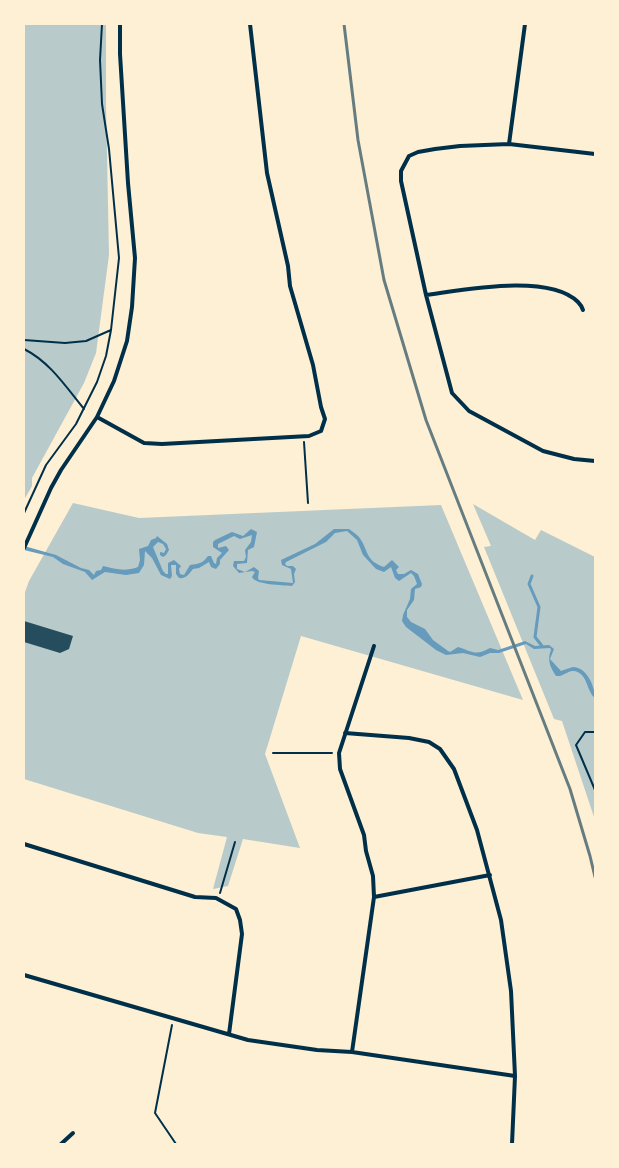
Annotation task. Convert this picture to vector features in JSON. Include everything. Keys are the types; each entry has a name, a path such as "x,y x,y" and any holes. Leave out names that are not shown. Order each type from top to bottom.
{"street":[{"path":"24,548 51,488 61,470 97,417 114,381 127,341 132,308 135,263 128,182 120,54 120,24"},
{"path":"97,417 144,443 162,444 304,437 322,431 325,419 313,365 290,286 288,266 267,173 250,24"},
{"path":"509,144 525,24"},
{"path":"595,154 509,144 460,146 418,152 410,156 401,171 401,181 426,295 452,393 469,411 542,451 574,459 595,461"},
{"path":"426,295 514,286 539,287 556,290 569,296 578,302 583,310"},
{"path":"352,1052 374,897 373,876 366,851 364,834 340,769 339,753 374,646"},
{"path":"345,733 409,738 429,742 440,749 454,770 477,830 490,875 501,920 507,958 511,991 515,1076 512,1144"},
{"path":"24,844 195,897 218,899 236,909 240,920 242,934 229,1034"},
{"path":"374,897 490,875"},
{"path":"24,975 248,1040 317,1050 352,1052 515,1076"},
{"path":"61,1144 73,1133"}],"path":[{"path":"24,513 46,465 76,424 97,382 106,356 111,330 120,258 109,149 102,104 100,60 102,24"},
{"path":"24,340 65,343 86,341 111,330"},
{"path":"24,350 31,353 52,369 84,409"},
{"path":"304,437 308,503"},
{"path":"595,732 585,732 576,745 595,790"},
{"path":"273,753 339,753"},
{"path":"218,899 235,842"},
{"path":"174,1018 155,1114 176,1144"}],"shaded area":[{"path":"24,24 106,24 109,255 96,353 84,383 32,478 32,486 24,500"},
{"path":"73,503 139,518 441,505 523,700 301,636 265,754 300,848 243,839 228,886 213,889 227,837 198,833 24,779 24,595 29,581"},
{"path":"473,504 535,540 541,530 595,557 595,820 562,721 554,719 484,547 491,546"}],"water":[{"path":"251,529 257,532 254,547 248,550 247,563 237,564 237,569 245,572 254,567 259,571 259,580 293,583 291,569 282,565 281,560 315,544 334,529 349,529 359,537 373,561 384,567 392,560 399,567 396,570 398,574 404,574 411,570 418,574 422,584 421,587 415,589 414,600 407,610 407,617 411,622 425,629 433,640 448,651 450,652 458,647 478,653 490,648 498,650 525,641 535,646 549,645 554,649 550,659 561,671 573,667 582,670 586,674 592,683 595,698 579,672 572,671 561,676 556,676 550,663 549,657 551,650 550,648 534,649 526,644 499,653 490,653 480,657 463,653 446,655 436,650 406,627 402,621 410,599 411,589 417,584 414,576 411,573 399,581 395,578 391,567 384,572 376,569 363,555 357,540 347,531 335,533 326,542 286,562 285,564 287,566 293,566 296,569 294,574 295,582 292,586 259,582 254,580 252,577 255,572 239,573 233,566 234,561 244,561 246,557 245,550 251,542 252,535 240,539 234,536 218,544 218,548 226,546 229,550 220,560 220,564 216,569 211,567 209,562 199,568 193,569 185,577 179,578 176,574 176,565 171,565 172,576 170,579 161,575 152,558 145,551 144,565 139,573 126,575 105,572 92,580 85,572 63,564 53,557 24,550 24,546 56,555 81,568 89,570 94,575 96,571 101,570 103,566 124,570 138,567 140,560 139,549 148,546 151,540 157,536 167,544 169,550 163,557 160,555 160,552 164,553 166,549 163,544 158,542 153,547 163,571 168,574 168,563 174,560 181,566 179,569 180,574 184,575 190,565 200,563 208,556 211,556 216,564 217,558 222,553 213,547 213,542 215,540 232,532 243,536"}],"building":[{"path":"24,621 73,636 69,649 60,653 24,642"}],"waterway":[{"path":"532,576 529,584 539,607 535,637 542,646"}],"railway":[{"path":"344,24 358,140 384,280 426,420 570,789 595,877"}]}
